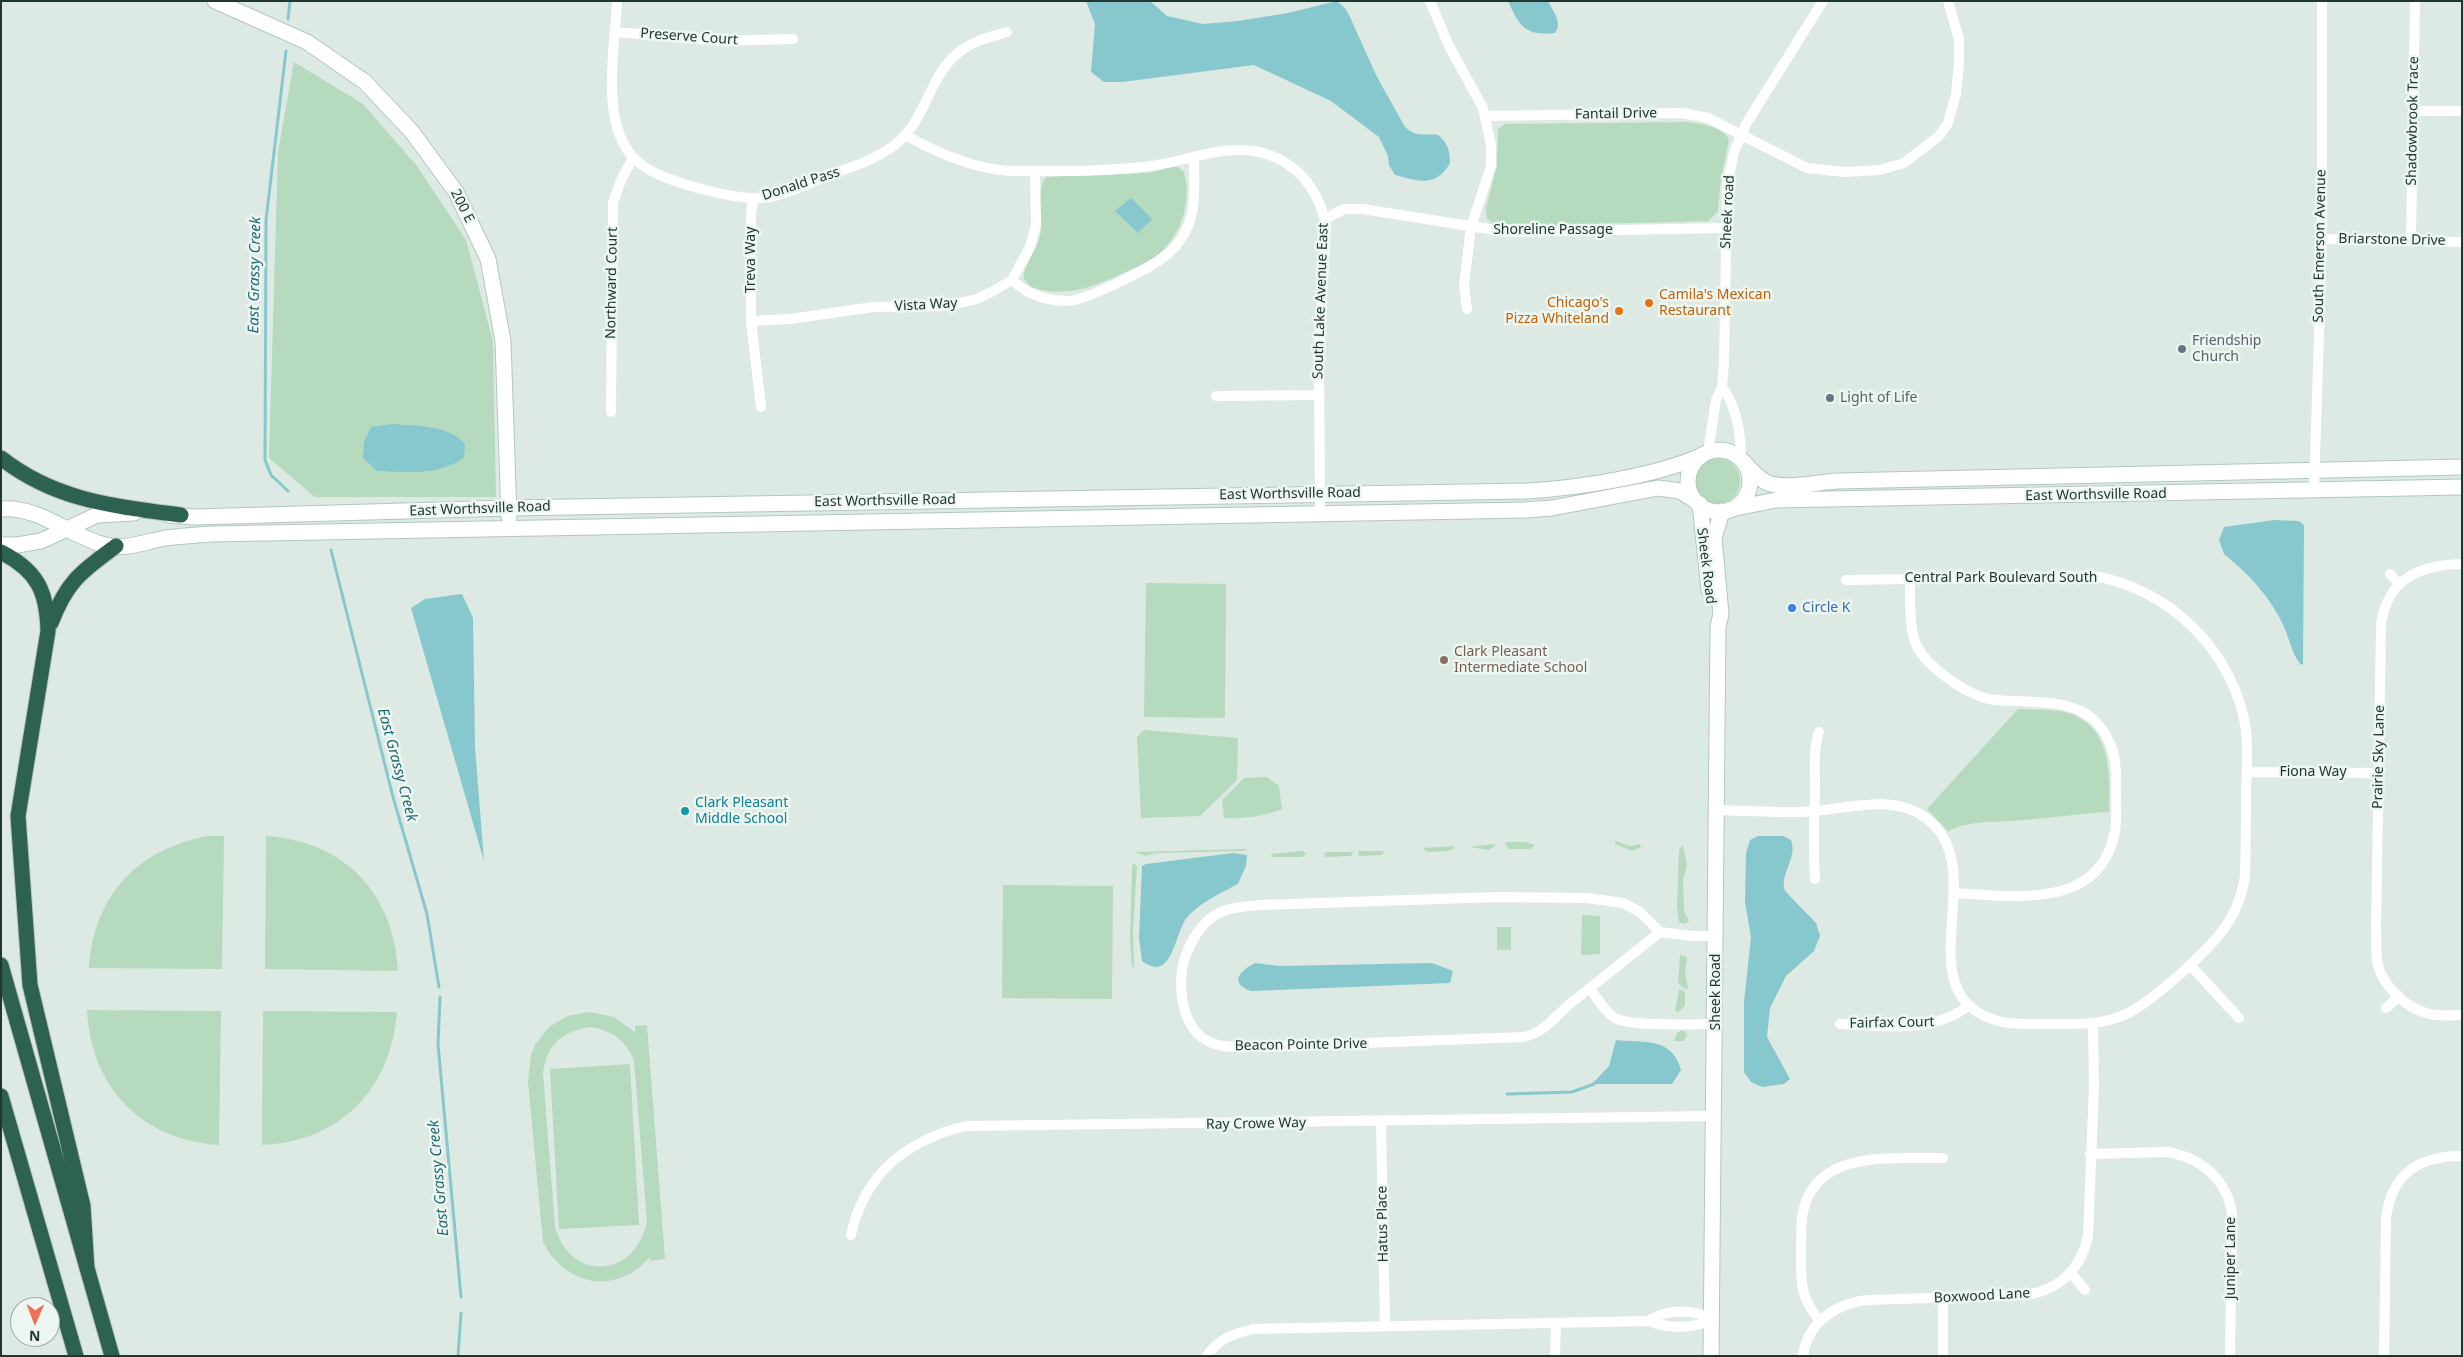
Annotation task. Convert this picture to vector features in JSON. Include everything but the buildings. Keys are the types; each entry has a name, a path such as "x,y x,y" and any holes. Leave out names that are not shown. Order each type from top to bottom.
{"highway":[{"path":"1,458 20,472 60,492 95,503 180,516"},
{"path":"48,631 60,601 70,585 83,570 116,546"},
{"path":"1,552 15,560 32,575 42,590 47,605 48,631 18,816 30,985 83,1206 87,1269"},
{"path":"1,965 112,1356"},
{"path":"1,1096 74,1356"},
{"path":"1,1135 12,1163 74,1356"}],"main road":[{"name":"200 E","path":"215,1 307,42 365,82 412,132 456,192 488,259 503,340 509,508 508,528"},
{"path":"1720,450 1729,452 1742,461 1748,470 1748,488 1739,504 1727,510 1713,511 1698,503 1688,486 1688,477 1690,468 1705,453 1720,450"},
{"name":"East Worthsville Road","path":"1,545 17,545 41,541 97,516 112,513 180,516 509,508 1556,489 1676,466 1705,453"},
{"name":"East Worthsville Road","path":"1742,461 1764,481 1783,485 1838,481 2462,467"},
{"name":"East Worthsville Road","path":"1727,510 1776,500 2462,487"},
{"name":"East Worthsville Road","path":"1,509 22,510 39,515 66,529 105,545 130,547 163,539 211,534 1320,514 1552,508 1658,488 1680,491 1698,503"},
{"name":"Sheek Road","path":"1698,503 1712,614 1718,627"},
{"name":"Sheek Road","path":"1711,1356 1716,1024 1718,627 1721,614 1714,538 1727,510"}],"street":[{"path":"617,1 611,109 621,138 633,158"},
{"path":"1430,1 1449,46 1486,116 1491,145 1491,166 1471,227 1464,285 1467,309"},
{"name":"Sheek road","path":"1705,453 1716,400 1722,387 1727,186 1734,152 1741,135 1823,1"},
{"name":"Fantail Drive","path":"1486,116 1683,113 1708,118 1807,168 1844,172 1880,170 1910,159 1939,136 1948,123 1956,94 1959,65 1959,39 1948,1"},
{"name":"South Emerson Avenue","path":"2314,490 2322,239 2322,1"},
{"name":"Shadowbrook Trace","path":"2411,240 2415,1"},
{"name":"Preserve Court","path":"616,32 721,41 793,39"},
{"path":"907,136 934,83 948,62 974,42 1007,32"},
{"path":"2413,111 2462,111"},
{"name":"South Lake Avenue East","path":"907,136 951,158 988,169 1035,171 1143,167 1238,150 1259,152 1275,157 1295,167 1310,184 1322,208 1325,219 1319,395 1320,514"},
{"name":"Donald Pass","path":"633,158 645,168 667,178 728,195 753,199 770,197 868,162 892,148 907,136"},
{"path":"1035,171 1036,225 1024,261 1012,280 1035,296 1070,301 1086,297 1142,270 1170,252 1186,230 1191,214 1194,157"},
{"name":"Northward Court","path":"611,412 614,203 622,180 633,158"},
{"name":"Treva Way","path":"753,199 750,215 751,321 762,407"},
{"name":"Shoreline Passage","path":"1325,219 1344,209 1363,209 1507,232 1726,228"},
{"name":"Briarstone Drive","path":"2322,239 2462,242"},
{"name":"Vista Way","path":"751,321 790,319 873,307 961,304 977,299 1012,280"},
{"name":"Sheek road","path":"1722,387 1731,399 1739,434 1742,461"},
{"path":"1216,396 1319,395"},
{"name":"Prairie Sky Lane","path":"2398,996 2387,984 2378,964 2381,624 2383,611 2399,584 2409,576 2429,567 2462,564"},
{"path":"2390,574 2399,584"},
{"name":"Central Park Boulevard South","path":"1846,580 2093,576 2118,581 2154,597 2171,608 2201,636 2229,676 2246,728 2245,875 2241,896 2233,917 2222,933 2190,965 2141,1007 2123,1017 2093,1025 2005,1022 1989,1018 1969,1005"},
{"path":"1910,579 1912,631 1917,647 1946,677 1967,691 1986,698 2049,702 2074,708 2086,714 2101,729 2112,746 2116,765 2116,822 2112,842 2105,859 2086,880 2068,890 2048,895 1954,893"},
{"path":"1815,879 1814,812 1816,754 1819,732"},
{"name":"Fiona Way","path":"2247,772 2379,773"},
{"path":"1717,810 1814,812 1883,803 1912,810 1936,827 1948,845 1954,868 1950,950 1951,971 1960,993 1969,1005"},
{"name":"Beacon Pointe Drive","path":"1479,898 1587,898 1623,903 1640,912 1660,932 1566,1008 1548,1026 1537,1033 1523,1037 1259,1047 1227,1046 1206,1041 1190,1026 1184,1004 1182,977 1186,953 1198,932 1212,917 1230,909 1259,905 1479,898"},
{"path":"1660,932 1692,936 1716,936"},
{"path":"2190,965 2239,1018"},
{"path":"1590,989 1603,1007 1616,1019 1631,1022 1716,1024"},
{"path":"2386,1008 2398,996 2427,1014 2462,1015"},
{"name":"Fairfax Court","path":"1840,1024 1917,1025 1939,1023 1954,1016 1969,1005"},
{"name":"Boxwood Lane","path":"1820,1321 1841,1306 1859,1301 2027,1295 2051,1288 2071,1273 2083,1254 2088,1236 2094,1086 2093,1025"},
{"name":"Ray Crowe Way","path":"851,1235 864,1197 895,1158 918,1143 966,1126 1381,1122 1715,1116"},
{"name":"Hatus Place","path":"1381,1122 1385,1326"},
{"name":"Juniper Lane","path":"2090,1154 2174,1153 2201,1164 2218,1180 2228,1197 2232,1214 2230,1356"},
{"path":"2384,1356 2386,1219 2388,1200 2400,1180 2416,1166 2439,1157 2462,1156"},
{"path":"1803,1356 1808,1338 1820,1321 1808,1306 1801,1281 1803,1210 1812,1190 1832,1172 1853,1161 1943,1158"},
{"path":"2071,1273 2085,1290"},
{"path":"1944,1298 1944,1356"},
{"path":"1207,1356 1213,1347 1229,1334 1253,1329 1649,1321 1662,1314 1680,1313 1704,1314 1712,1320"},
{"path":"1555,1356 1556,1323"}],"green space":[{"path":"294,62 363,104 417,166 466,240 493,341 496,497 315,497 269,458 278,152"},
{"path":"1687,122 1717,129 1726,135 1729,140 1721,178 1718,211 1708,221 1556,225 1506,224 1498,226 1487,219 1486,208 1497,165 1498,129 1505,124"},
{"path":"1178,167 1184,172 1187,197 1185,209 1176,233 1168,244 1149,261 1100,283 1072,291 1037,289 1027,283 1024,274 1040,236 1040,198 1046,177 1148,173"},
{"path":"1722,458 1734,464 1739,472 1739,490 1734,498 1726,503 1712,504 1700,498 1695,490 1694,476 1700,464 1708,459"},
{"path":"1146,583 1226,584 1225,718 1144,717"},
{"path":"2018,709 2065,712 2080,718 2092,727 2100,739 2108,766 2109,812 1976,823 1948,831 1927,809"},
{"path":"1144,730 1238,738 1237,780 1200,816 1141,818 1137,737"},
{"path":"1267,777 1279,786 1282,809 1268,814 1224,818 1222,800 1244,778"},
{"path":"207,836 224,836 222,969 89,968 93,942 100,919 110,898 123,880 159,852"},
{"path":"266,836 294,840 319,848 341,860 360,876 375,895 387,918 394,943 398,971 265,969"},
{"path":"1615,841 1631,846 1640,844 1641,847 1632,851 1615,844"},
{"path":"1507,842 1526,842 1535,845 1530,849 1509,849 1505,844"},
{"path":"1496,845 1489,850 1469,847"},
{"path":"1683,845 1687,866 1683,879 1684,911 1689,921 1684,924 1679,922 1677,906 1679,850"},
{"path":"1453,846 1455,848 1449,851 1427,852 1423,848"},
{"path":"1249,849 1243,851 1155,853 1146,856 1135,852"},
{"path":"1302,851 1306,853 1303,857 1272,857 1271,854"},
{"path":"1358,851 1384,851 1382,855 1359,856"},
{"path":"1326,852 1353,853 1351,856 1326,857 1324,855"},
{"path":"1132,865 1137,866 1133,931 1134,967 1132,967 1130,940"},
{"path":"1003,885 1113,886 1112,999 1002,998"},
{"path":"1582,915 1600,916 1600,954 1581,955"},
{"path":"1497,927 1511,927 1511,950 1497,950"},
{"path":"1680,955 1687,957 1685,973 1688,987 1686,990 1678,983"},
{"path":"1679,989 1685,992 1685,1006 1678,1012 1675,1011"},
{"path":"87,1010 221,1011 219,1145 191,1141 166,1133 144,1120 125,1104 110,1085 98,1063 91,1038"},
{"path":"263,1011 397,1012 393,1040 384,1065 372,1087 356,1106 337,1122 315,1134 290,1142 262,1145"},
{"path":"589,1012 614,1017 635,1032 635,1026 647,1025 665,1259 650,1261 650,1257 637,1269 622,1277 607,1281 592,1281 564,1268 553,1257 543,1242 528,1082 531,1055 535,1045 548,1028 567,1016","holes":["592,1027 612,1034 622,1042 634,1060 647,1222 640,1241 630,1254 617,1263 602,1266 588,1265 574,1258 563,1245 555,1227 543,1074 548,1055 558,1041 573,1031"]},
{"path":"1683,1030 1687,1035 1684,1041 1674,1041 1677,1033"},
{"path":"630,1064 639,1225 559,1229 550,1069"}],"water":[{"path":"1086,1 1150,1 1167,16 1203,24 1238,21 1288,13 1337,1 1345,8 1350,17 1376,75 1405,127 1417,134 1438,135 1448,148 1450,163 1439,176 1426,181 1395,175 1389,165 1388,156 1379,137 1331,101 1254,65 1122,82 1104,82 1091,72 1095,24"},
{"path":"1508,1 1548,1 1558,21 1555,33 1537,33 1525,28 1516,17"},
{"path":"1131,198 1152,219 1138,233 1115,211"},
{"path":"393,424 422,426 450,433 465,444 464,458 443,468 422,472 377,471 363,458 364,441 371,427"},
{"path":"2274,520 2299,521 2304,525 2303,664 2301,665 2295,656 2274,607 2251,579 2224,554 2219,540 2224,527"},
{"path":"462,594 473,618 475,747 484,861 411,608 425,599"},
{"path":"1758,836 1783,836 1791,840 1793,847 1791,860 1784,878 1785,891 1816,923 1820,936 1814,951 1786,976 1770,1008 1767,1037 1790,1079 1784,1084 1762,1087 1751,1082 1744,1072 1744,1002 1751,937 1745,902 1746,853 1750,840"},
{"path":"1233,853 1247,855 1246,866 1238,884 1206,901 1189,915 1184,922 1172,952 1167,961 1161,966 1153,966 1142,961 1139,938 1142,866"},
{"path":"1255,963 1279,966 1432,963 1453,971 1450,983 1251,991 1244,988 1238,981 1241,973"},
{"path":"1616,1040 1647,1042 1664,1047 1677,1059 1681,1070 1672,1084 1592,1084 1609,1066"}],"waterway":[{"name":"East Grassy Creek","path":"288,19 290,1"},
{"name":"East Grassy Creek","path":"286,51 266,220 265,460 271,475 288,491"},
{"name":"East Grassy Creek","path":"331,550 393,797 427,914 439,987"},
{"name":"East Grassy Creek","path":"440,997 438,1044 461,1297"},
{"path":"1507,1094 1572,1092 1594,1084"},
{"name":"East Grassy Creek","path":"458,1356 461,1313"}],"place":[{"name":"Camila's Mexican Restaurant","path":"1649,303"},
{"name":"Chicago's Pizza Whiteland","path":"1619,311"},
{"name":"Friendship Church","path":"2182,349"},
{"name":"Light of Life","path":"1830,398"},
{"name":"Circle K","path":"1792,608"},
{"name":"Clark Pleasant Intermediate School","path":"1444,660"},
{"name":"Clark Pleasant Middle School","path":"685,811"}]}
